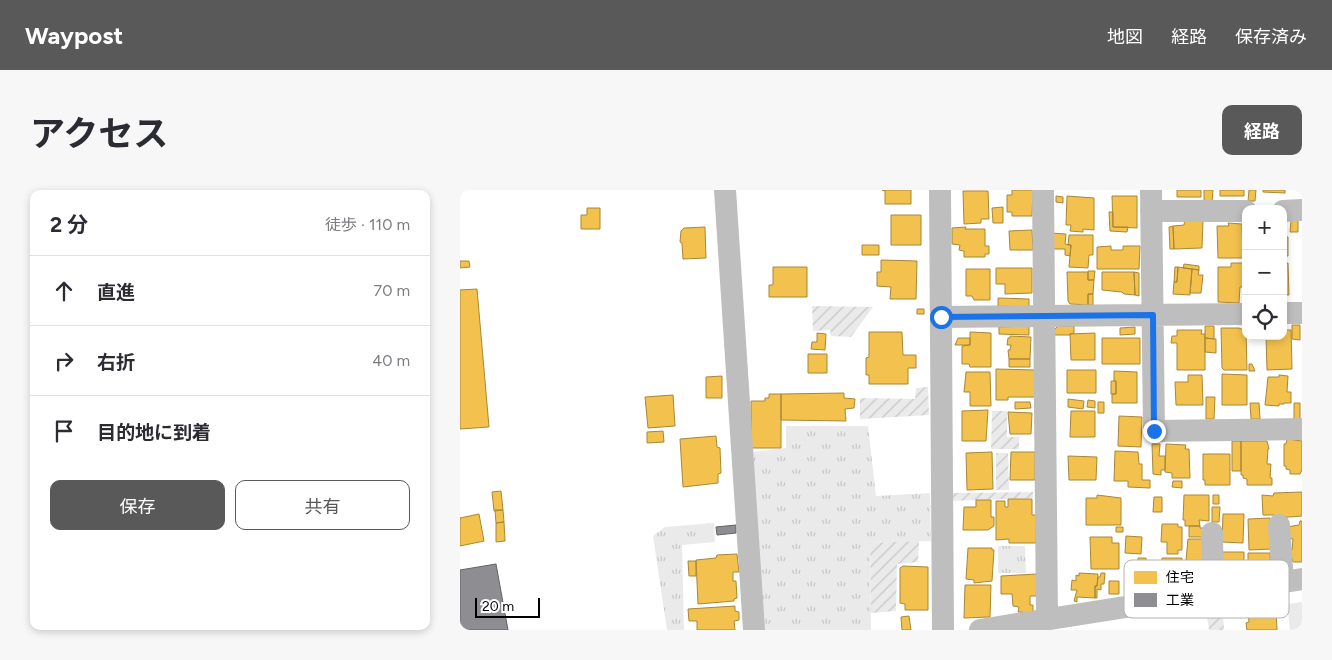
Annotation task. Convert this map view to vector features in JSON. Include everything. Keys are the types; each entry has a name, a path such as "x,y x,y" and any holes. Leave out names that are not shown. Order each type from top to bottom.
{"street":[{"path":"725,190 754,630"},
{"path":"940,190 943,630"},
{"path":"1043,190 1047,619"},
{"path":"1242,211 1151,201 1154,431 1302,430"},
{"path":"1287,210 1302,210"},
{"path":"1287,314 1302,313"},
{"path":"941,317 1242,314"},
{"path":"1279,525 1288,560"},
{"path":"1212,533 1212,560"},
{"path":"1289,564 1293,580"},
{"path":"980,630 1124,607"}],"green space":[{"path":"812,306 873,307 851,337 831,336 830,330 813,331"},
{"path":"928,387 929,415 860,419 860,398 915,399 916,388"},
{"path":"992,411 1007,411 1007,437 1019,437 1019,449 991,449"},
{"path":"786,426 868,426 876,496 930,493 931,541 870,543 871,630 761,630 753,452 786,448"},
{"path":"996,453 1008,453 1009,490 996,490"},
{"path":"1033,492 1033,498 951,501 951,493"},
{"path":"714,523 715,542 682,545 684,630 667,630 653,536 665,527"},
{"path":"919,541 918,562 897,564 896,611 871,613 870,543"},
{"path":"998,546 1025,546 1026,573 998,573"},
{"path":"1302,602 1302,630 1290,630 1289,604"},
{"path":"1207,618 1223,618 1224,630 1209,630"}],"building: 住宅":[{"path":"882,190 911,190 911,204 885,204 885,191"},
{"path":"1012,190 1033,190 1032,216 1012,216 1012,212 1007,212 1007,195 1012,195"},
{"path":"1177,190 1201,190 1201,197 1177,197"},
{"path":"1204,190 1213,190 1212,202 1204,202"},
{"path":"1220,190 1244,190 1244,196 1220,196"},
{"path":"1249,190 1256,190 1255,201 1248,201"},
{"path":"1263,190 1285,190 1285,193 1263,192"},
{"path":"963,191 988,191 989,219 981,219 981,223 964,224"},
{"path":"1056,196 1063,197 1063,203 1056,202"},
{"path":"1067,196 1094,198 1094,230 1083,229 1083,232 1070,231 1071,225 1066,225"},
{"path":"1112,196 1137,196 1137,228 1113,227"},
{"path":"1003,207 1003,223 993,223 992,208"},
{"path":"587,208 600,208 600,229 581,229 581,215 587,215"},
{"path":"1109,212 1113,212 1113,227 1128,227 1127,232 1110,231"},
{"path":"891,215 921,215 921,245 891,245"},
{"path":"1185,219 1203,220 1202,248 1174,249 1173,226 1184,225"},
{"path":"1291,220 1298,220 1298,232 1290,232"},
{"path":"1228,223 1242,224 1242,258 1218,258 1217,226 1229,226"},
{"path":"1173,226 1174,249 1170,249 1169,227"},
{"path":"705,227 706,258 683,259 682,243 680,242 681,231 684,228"},
{"path":"966,227 965,229 985,229 985,246 989,246 989,254 985,254 985,257 964,257 964,251 959,250 960,245 952,244 952,228"},
{"path":"1032,230 1033,250 1010,250 1009,231"},
{"path":"1051,233 1066,234 1065,244 1071,245 1070,256 1065,255 1065,249 1051,249"},
{"path":"1069,235 1093,235 1093,255 1089,255 1088,268 1069,267 1071,245 1068,245"},
{"path":"1287,237 1288,237 1287,256"},
{"path":"862,245 879,245 879,255 862,255"},
{"path":"1111,246 1111,250 1123,250 1123,246 1140,246 1139,269 1097,269 1097,247"},
{"path":"881,260 917,261 916,299 890,299 891,287 877,286 877,272 881,272"},
{"path":"460,261 469,261 470,267 460,268"},
{"path":"1231,263 1242,263 1242,287 1240,287 1239,303 1218,302 1218,267 1231,267"},
{"path":"1288,263 1289,295 1287,295"},
{"path":"1184,264 1199,266 1199,270 1183,268"},
{"path":"773,267 807,267 807,297 769,297 769,285 773,285"},
{"path":"1175,267 1178,267 1177,282 1174,282"},
{"path":"1178,267 1192,269 1190,295 1173,294 1174,282 1177,282"},
{"path":"996,268 1032,268 1032,293 1005,294 1005,284 996,284"},
{"path":"966,269 990,269 990,300 974,300 972,296 966,296"},
{"path":"1192,269 1199,270 1198,275 1203,275 1201,293 1190,293"},
{"path":"1088,271 1095,271 1094,280 1088,280"},
{"path":"1067,272 1088,272 1088,280 1094,280 1093,294 1088,294 1088,305 1070,304 1068,301"},
{"path":"1102,272 1134,272 1135,295 1102,290"},
{"path":"1134,272 1139,273 1139,296 1135,295"},
{"path":"477,289 489,427 460,429 460,290"},
{"path":"1088,294 1093,294 1093,305 1088,305"},
{"path":"998,298 1029,299 1029,307 998,306"},
{"path":"917,309 924,309 924,314 917,314"},
{"path":"1292,325 1300,325 1300,340 1292,339"},
{"path":"1029,326 1029,335 999,334 999,327"},
{"path":"1058,326 1074,326 1074,333 1070,335 1054,335 1054,330"},
{"path":"1205,326 1214,326 1214,339 1205,338"},
{"path":"1135,327 1135,334 1120,335 1120,328"},
{"path":"1221,328 1242,329 1242,340 1246,340 1247,370 1224,370 1222,368"},
{"path":"1177,330 1202,330 1201,334 1205,334 1205,370 1177,370 1177,343 1171,343 1172,336 1177,336"},
{"path":"1287,330 1291,330 1292,369 1267,370 1266,340 1287,340"},
{"path":"869,332 902,332 903,355 916,355 916,368 908,368 908,384 869,384 869,375 866,375 866,358 869,357"},
{"path":"970,332 991,333 991,367 970,367 969,364 962,364 962,346 970,345"},
{"path":"817,333 826,334 825,350 811,349 812,342 817,342"},
{"path":"1095,333 1095,360 1071,360 1070,334"},
{"path":"1010,336 1031,337 1030,359 1009,359 1008,350 1010,350 1011,345 1007,345"},
{"path":"958,338 970,338 970,345 955,345"},
{"path":"1102,338 1140,338 1140,364 1102,364"},
{"path":"1205,338 1216,339 1216,353 1205,352"},
{"path":"808,354 827,354 827,373 808,373"},
{"path":"1009,359 1030,359 1030,367 1009,367"},
{"path":"1249,364 1252,364 1255,371 1249,371"},
{"path":"996,369 1035,370 1035,397 1008,397 1008,400 996,400"},
{"path":"1067,370 1096,370 1096,393 1067,393"},
{"path":"1114,371 1137,372 1137,403 1112,403 1112,394 1116,394"},
{"path":"966,372 990,372 991,406 970,406 970,392 964,392"},
{"path":"1222,374 1247,375 1247,405 1222,405"},
{"path":"1188,375 1202,375 1203,405 1176,405 1175,382 1188,382"},
{"path":"1279,375 1288,376 1287,392 1291,392 1291,403 1279,404 1279,406 1265,405 1268,377 1279,377"},
{"path":"722,376 722,398 706,398 706,377"},
{"path":"1111,381 1116,381 1116,394 1111,394"},
{"path":"844,393 844,398 855,399 854,408 845,409 846,421 781,420 781,394"},
{"path":"769,394 781,394 781,448 751,448 751,401 765,401 765,398 769,398"},
{"path":"673,395 675,426 648,428 645,397"},
{"path":"1206,397 1215,397 1214,419 1206,419"},
{"path":"1068,399 1084,401 1083,409 1068,407"},
{"path":"1088,400 1095,401 1095,408 1087,407"},
{"path":"1015,402 1030,402 1031,408 1015,409"},
{"path":"1098,402 1104,402 1104,413 1098,413"},
{"path":"1250,403 1259,403 1260,419 1251,419"},
{"path":"1294,403 1300,403 1300,419 1294,419"},
{"path":"988,410 986,441 962,441 962,411"},
{"path":"1071,411 1095,411 1095,437 1070,437"},
{"path":"1008,412 1032,413 1031,434 1010,434"},
{"path":"1119,416 1142,417 1141,447 1118,446"},
{"path":"663,431 664,442 647,443 647,432"},
{"path":"716,436 717,447 720,448 721,473 718,474 718,483 683,487 680,439"},
{"path":"1287,439 1302,441 1302,470 1300,474 1290,474 1290,470 1284,466 1284,444 1286,444"},
{"path":"1232,441 1241,441 1241,471 1232,471"},
{"path":"1241,441 1267,441 1269,449 1267,464 1271,464 1270,478 1272,478 1272,485 1247,485 1247,479 1241,475"},
{"path":"1152,444 1160,444 1159,456 1165,456 1165,470 1161,470 1161,475 1153,474"},
{"path":"1166,444 1186,445 1185,449 1189,449 1190,478 1172,478 1172,473 1165,472"},
{"path":"1115,451 1138,452 1139,464 1142,464 1142,480 1150,480 1150,488 1128,487 1128,481 1114,481"},
{"path":"992,452 993,489 967,490 966,453"},
{"path":"1011,452 1035,452 1035,480 1010,480"},
{"path":"1203,454 1230,454 1230,485 1205,485 1205,480 1203,480"},
{"path":"1068,456 1097,457 1096,480 1069,480"},
{"path":"1173,481 1182,481 1182,488 1172,487"},
{"path":"501,491 503,510 494,511 492,492"},
{"path":"1302,492 1302,516 1276,518 1274,515 1263,515 1262,495 1273,496 1274,493"},
{"path":"1097,495 1121,498 1121,525 1086,525 1086,498 1097,498"},
{"path":"1184,495 1209,495 1209,521 1199,520 1200,526 1185,526 1185,520 1183,520"},
{"path":"1213,495 1219,495 1219,504 1213,504"},
{"path":"1154,497 1162,497 1162,512 1153,512"},
{"path":"1008,499 1032,499 1032,515 1036,515 1036,543 1009,543 1009,539 996,540 996,501 1005,501 1005,507 1008,507"},
{"path":"976,500 991,500 991,517 994,517 994,526 988,530 963,530 964,507 976,507"},
{"path":"1212,507 1220,507 1219,522 1212,522"},
{"path":"495,510 503,510 504,522 496,523"},
{"path":"479,514 484,541 460,546 460,518"},
{"path":"1223,514 1244,514 1243,543 1222,542"},
{"path":"1270,518 1271,549 1249,550 1248,519"},
{"path":"1300,521 1302,521 1302,562 1293,562 1289,550 1292,550 1293,539 1286,538 1287,527 1299,525"},
{"path":"504,522 505,541 496,542 496,523"},
{"path":"1162,524 1178,524 1178,527 1182,527 1182,550 1178,550 1178,554 1167,554 1167,542 1161,542"},
{"path":"1189,526 1204,528 1204,537 1189,537"},
{"path":"1116,527 1123,527 1123,532 1116,532"},
{"path":"1126,536 1142,537 1141,554 1125,553"},
{"path":"1090,537 1112,537 1112,543 1119,543 1119,569 1091,569"},
{"path":"1188,539 1205,539 1203,560 1186,560"},
{"path":"968,548 992,548 994,550 992,581 974,583 974,580 966,579"},
{"path":"1221,552 1244,552 1244,560 1221,560"},
{"path":"1248,553 1270,553 1270,560 1248,560"},
{"path":"737,554 739,572 733,572 733,581 736,581 737,598 734,601 698,604 696,560 716,558 717,555"},
{"path":"1138,558 1146,558 1146,560 1138,560"},
{"path":"1162,558 1182,558 1182,560 1162,560"},
{"path":"688,561 696,561 696,576 689,576"},
{"path":"903,566 928,567 928,610 905,610 905,604 900,603 900,568"},
{"path":"1079,573 1098,574 1095,598 1077,597 1077,602 1074,601 1077,590 1071,590 1072,580 1076,581 1076,575 1079,576"},
{"path":"1101,573 1105,573 1104,584 1101,584 1101,590 1097,589 1097,598 1095,598 1095,586 1097,586 1098,577 1100,577"},
{"path":"1037,574 1037,596 1030,596 1030,605 1033,605 1033,613 1018,612 1019,607 1013,606 1012,594 1001,594 1001,576"},
{"path":"1109,581 1119,581 1119,594 1109,594"},
{"path":"965,585 991,585 990,617 964,618"},
{"path":"735,606 735,611 739,612 739,620 734,621 735,630 697,630 697,621 689,621 688,609"},
{"path":"909,616 911,630 902,630 901,617"},
{"path":"1249,618 1276,618 1277,630 1247,630 1246,623 1249,622"}],"building: 工業":[{"path":"736,525 736,533 717,535 716,527"},
{"path":"496,564 508,630 460,630 460,570"}],"route":[{"path":"941,317 1153,315 1154,431"}]}
